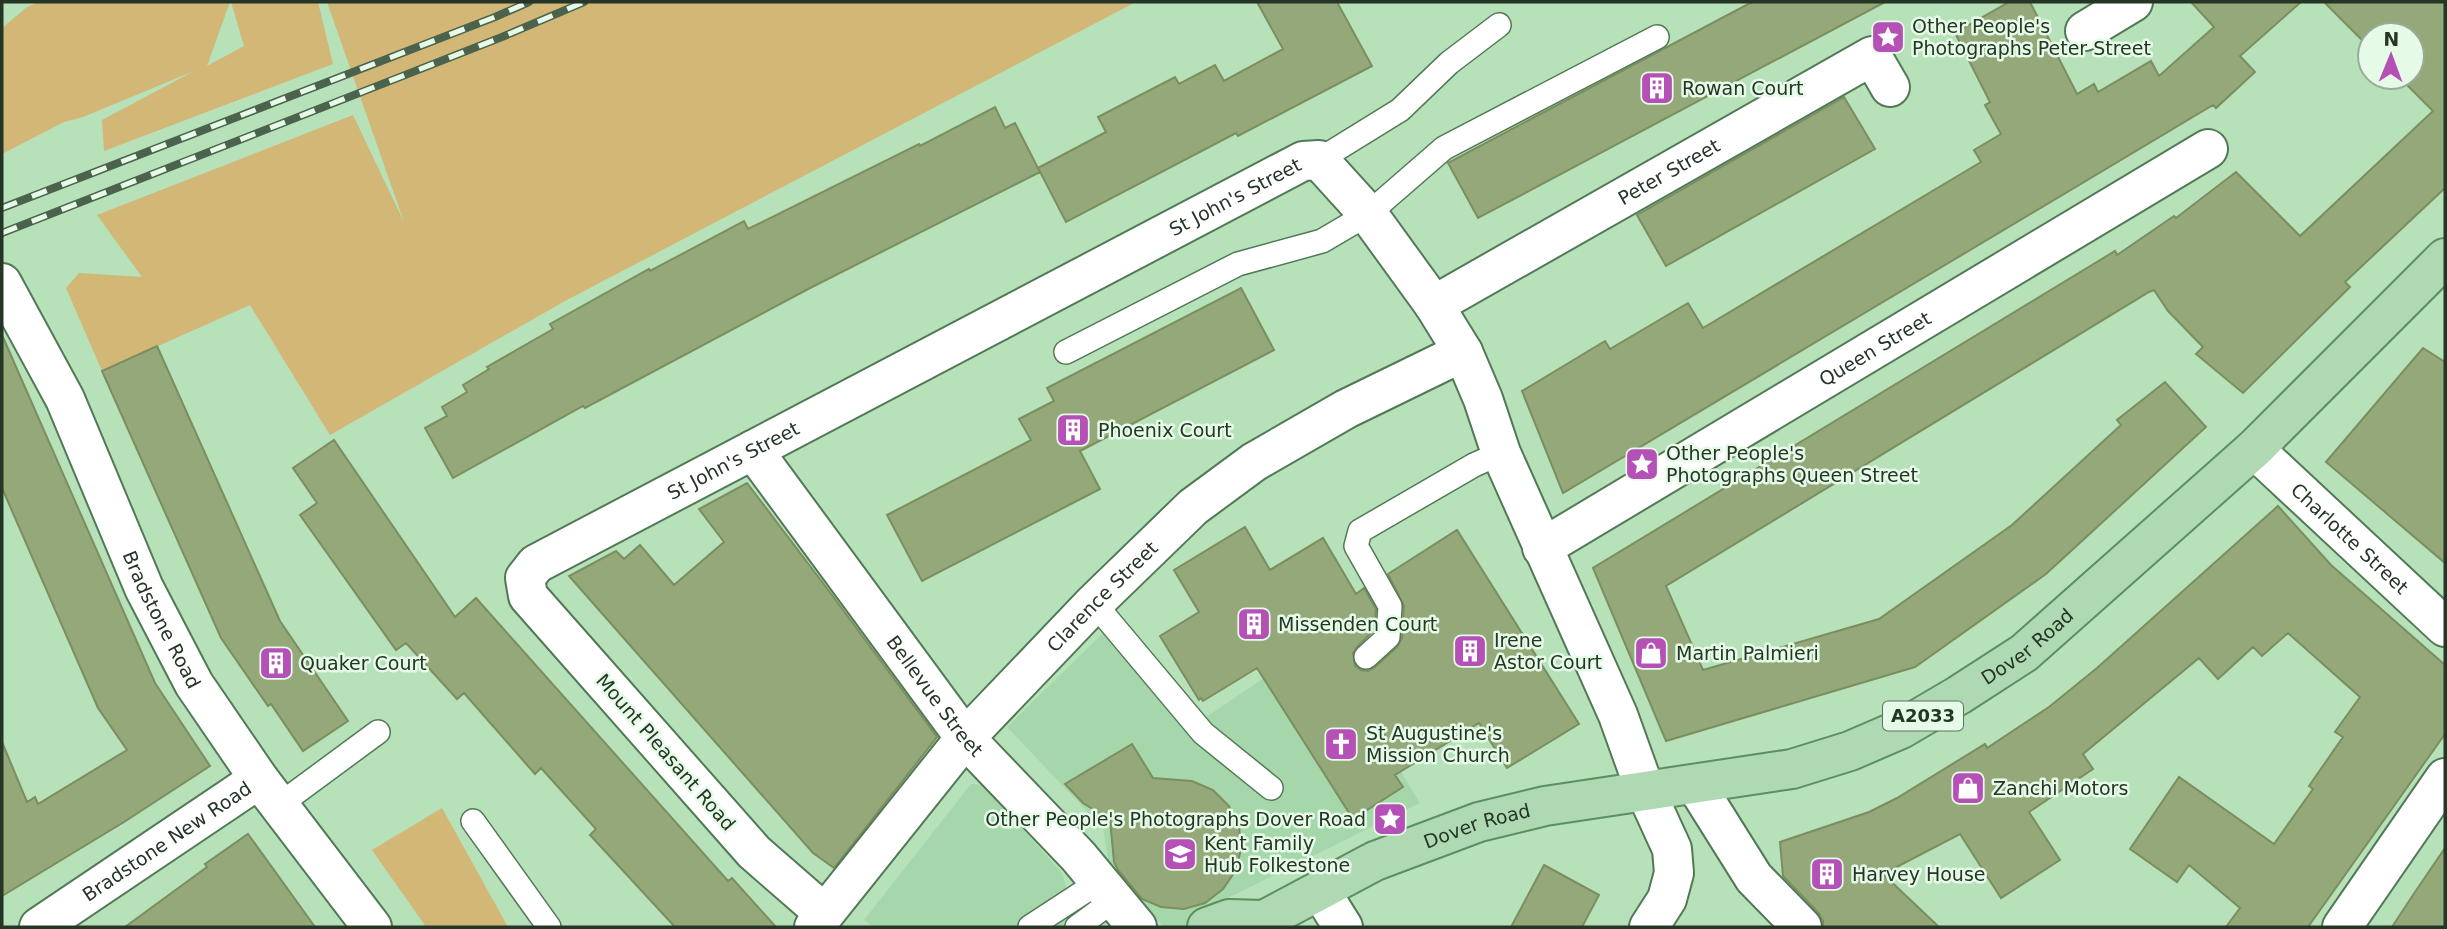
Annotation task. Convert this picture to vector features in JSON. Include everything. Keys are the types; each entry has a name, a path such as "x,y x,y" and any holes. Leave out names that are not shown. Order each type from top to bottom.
{"main road":[{"name":"Dover Road","path":"1261,924 1375,861 1479,821 1545,806 1792,769 1850,751 1900,729 2024,653 2254,449 2445,258"},
{"name":"A2033","path":"1207,927 1229,919 1261,924"}],"street":[{"path":"2085,31 2133,2"},
{"name":"Peter Street","path":"1434,305 1872,56 1890,87"},
{"name":"Queen Street","path":"1542,548 2208,149"},
{"name":"St John's Street","path":"525,579 536,564 752,450 1303,161 1319,160 1368,214 1434,305 1463,352 1483,399 1501,453 1618,715 1645,790 1672,849 1674,873 1667,899 1649,927"},
{"name":"Bradstone Road","path":"7,306 65,398 144,588 194,684 269,792 372,927"},
{"name":"Clarence Street","path":"819,920 965,738 1094,603 1193,507 1254,462 1346,409 1463,352"},
{"name":"Charlotte Street","path":"2254,449 2445,627"},
{"name":"Bellevue Street","path":"752,450 965,738 1078,856 1116,903"},
{"name":"Mount Pleasant Road","path":"525,579 528,596 754,852 819,920"},
{"path":"2342,927 2445,778"},
{"path":"1695,785 1754,878 1802,927"},
{"name":"Bradstone New Road","path":"39,927 269,792"},
{"path":"1321,892 1343,927"}],"lane":[{"path":"1319,160 1400,110 1449,63 1499,25"},
{"path":"1066,352 1238,264 1322,241 1368,214 1444,148 1657,37"},
{"path":"1366,657 1388,636 1390,606 1356,546 1360,531 1474,465 1501,453"},
{"path":"1094,603 1203,733 1271,788"},
{"path":"269,792 378,732"},
{"path":"473,821 549,927"},
{"path":"1030,927 1116,903"},
{"path":"1077,927 1116,903"}],"shaded area":[{"path":"39,2 230,2 207,66 244,46 231,2 318,2 333,64 104,151 102,120 194,71 83,117 64,122 2,154 2,28 27,7"},
{"path":"327,2 1136,2 565,301 330,435 250,305 102,371 66,288 79,273 142,277 97,215 353,115 404,222"},
{"path":"1107,627 1190,728 1320,640 1420,803 1216,904 1183,927 1164,927 1120,881 1108,859 1103,828 1007,727"},
{"path":"971,784 983,785 1062,873 1067,891 1093,927 874,927 864,920"},
{"path":"442,808 508,927 426,927 372,850"}],"building":[{"path":"1257,2 1337,2 1372,66 1066,222 1038,168 1106,132 1098,117 1175,77 1179,84 1215,65 1224,81 1283,49"},
{"name":"Rowan Court","path":"1752,2 1885,2 1478,218 1448,163"},
{"path":"2009,2 2030,2 2077,94 2094,84 2098,92 2151,61 2159,76 2214,27 2191,2 2301,2 2240,56 2255,72 2216,108 2213,105 1563,493 1522,391 1605,341 1610,349 1688,303 1703,328 1981,162 1974,150 2001,134 1985,105 1990,102 1955,33"},
{"path":"2324,2 2445,2 2445,188 2345,282 2350,287 2243,393 2196,354 2203,347 2168,311 2154,290 2149,292 1666,586 1703,670 1879,619 2012,525 2121,425 2117,420 2165,382 2206,427 2046,574 1915,667 1666,741 1593,568 2115,251 2117,255 2174,216 2176,218 2236,172 2300,236 2433,111 2413,91 2426,91 2426,21 2356,21 2356,34"},
{"path":"1844,97 1875,149 1666,266 1637,215"},
{"path":"995,107 1005,128 1015,123 1040,172 812,287 585,408 583,406 453,478 425,428 447,416 442,407 467,392 463,385 489,369 487,367 553,329 550,324 649,269 650,271 744,221 748,229"},
{"name":"Phoenix Court","path":"1241,288 1274,350 1080,451 1100,489 922,581 887,515 1031,440 1019,419 1054,401 1047,388"},
{"path":"2,335 155,683 210,766 2,896 2,742 27,802 35,797 38,804 127,750 98,708 2,488"},
{"path":"157,346 280,621 348,721 303,751 221,638 102,371"},
{"path":"2423,348 2445,362 2445,563 2326,462"},
{"path":"334,440 455,617 476,598 728,881 732,878 776,927 675,927 590,835 596,829 541,768 535,774 464,693 457,699 406,643 396,650 300,515 317,503 293,468"},
{"path":"747,483 937,737 834,868 813,853 569,576 616,551 624,559 640,545 674,585 724,542 699,509"},
{"path":"2278,506 2331,565 2445,665 2445,734 2308,927 2226,927 2240,908 2189,865 2177,882 2130,849 2179,777 2274,844 2313,789 2309,786 2343,737 2335,732 2360,697 2288,633 2262,656 2253,647 2218,679 2199,658 2083,754 2093,769 2029,812 2060,860 2001,898 1960,834 1883,874 1939,927 1823,927 1818,912 1783,876 1780,842 1869,812 1897,798 1985,744 1987,748 2049,707 2097,668"},
{"path":"1245,527 1270,570 1323,538 1356,594 1364,588 1376,609 1374,630 1353,653 1355,666 1368,671 1397,647 1402,638 1404,606 1388,574 1457,530 1579,724 1507,768 1479,723 1395,775 1403,787 1353,819 1257,668 1203,701 1201,698 1199,700 1160,636 1199,612 1174,570"},
{"path":"1132,744 1153,778 1192,781 1213,790 1229,806 1239,826 1241,849 1236,870 1223,889 1205,903 1184,909 1161,907 1142,899 1114,862 1110,820 1083,803 1065,784"},
{"path":"248,834 315,927 125,927 207,867 205,864"},
{"path":"2445,848 2445,927 2392,927 2415,892"},
{"path":"1544,865 1599,895 1582,927 1511,927"}],"railway":[{"path":"2,208 529,2"},
{"path":"2,233 502,37 584,2"}],"place":[{"name":"Other People's Photographs Peter Street","path":"1888,37"},
{"name":"Rowan Court","path":"1657,88"},
{"name":"Phoenix Court","path":"1073,430"},
{"name":"Other People's Photographs Queen Street","path":"1642,464"},
{"name":"Missenden Court","path":"1254,624"},
{"name":"Irene Astor Court","path":"1470,651"},
{"name":"Martin Palmieri","path":"1651,653"},
{"name":"Quaker Court","path":"276,663"},
{"name":"St Augustine's Mission Church","path":"1341,744"},
{"name":"Zanchi Motors","path":"1968,788"},
{"name":"Other People's Photographs Dover Road","path":"1390,819"},
{"name":"Kent Family Hub Folkestone","path":"1180,854"},
{"name":"Harvey House","path":"1827,874"}]}
